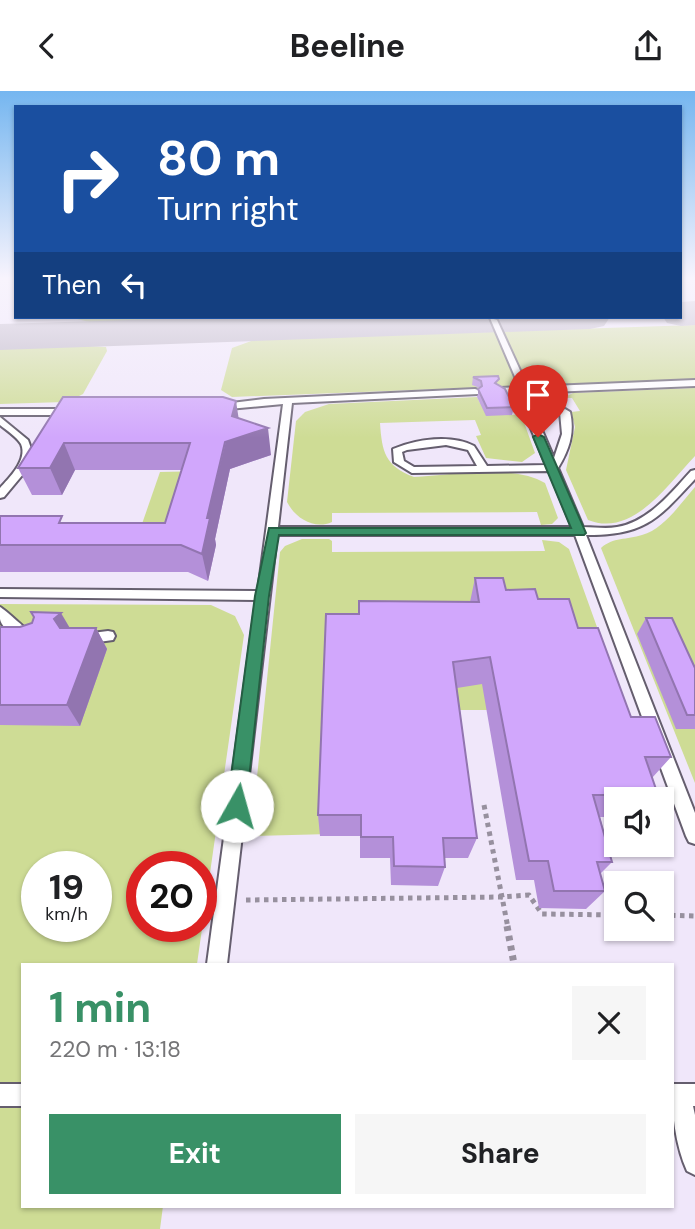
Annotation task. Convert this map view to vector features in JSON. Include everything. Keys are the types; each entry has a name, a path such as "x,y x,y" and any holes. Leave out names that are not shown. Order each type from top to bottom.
{"lane":[{"path":"499,332 520,379"},
{"path":"500,391 522,395 554,389 695,383"},
{"path":"554,389 559,399"},
{"path":"201,409 288,401 475,392"},
{"path":"218,963 262,596 274,531 288,401"},
{"path":"0,412 55,410 87,413"},
{"path":"553,468 563,453 567,438 569,426 565,412"},
{"path":"530,414 579,533 695,836"},
{"path":"0,420 25,442 28,454 19,473 0,495"},
{"path":"483,468 473,451 460,444 421,445 397,451 399,462 412,470 553,468"},
{"path":"274,531 615,531 646,522 695,473"},
{"path":"0,593 262,596"},
{"path":"0,612 9,624 23,635 38,640"},
{"path":"76,641 108,636"},
{"path":"0,1095 21,1095"},
{"path":"682,1095 695,1163"}],"path":[{"path":"484,805 514,963"},
{"path":"225,900 529,895 542,914 604,915"},
{"path":"674,915 695,916"}],"green space":[{"path":"486,332 695,332 695,379 232,397 221,390 232,348 254,340"},
{"path":"106,347 107,351 83,394 64,402 0,404 0,349"},
{"path":"695,388 695,456 661,493 635,515 620,522 604,524 588,520 566,470 575,427 571,412 580,411 572,398 567,396 573,393"},
{"path":"477,397 480,403 511,415 521,414 535,453 522,462 486,458 476,436 481,435 475,420 380,423 387,457 397,468 414,477 500,472 532,477 545,483 558,518 552,524 541,525 537,512 332,513 332,522 318,524 306,521 290,508 287,502 296,421 305,412 329,404"},
{"path":"205,471 174,546 134,547 160,472"},
{"path":"695,487 695,783 601,548 615,540 650,532 671,515"},
{"path":"302,539 329,539 332,541 332,552 545,551 542,540 559,542 569,549 597,627 528,627 491,710 453,710 330,834 251,836 280,552 285,546"},
{"path":"0,604 211,605 235,616 244,635 213,851 126,851 126,942 200,942 197,963 21,963 21,1208 163,1208 160,1229 0,1229"}],"building":[{"path":"498,376 499,379 495,383 505,389 514,407 487,408 478,389 482,386 481,381 473,377"},
{"path":"63,397 223,397 236,401 232,416 268,428 225,442 207,518 210,518 202,554 181,545 0,545 0,516 62,516 59,523 165,523 190,443 64,443 50,468 18,468"},
{"path":"475,578 503,578 506,590 535,589 538,599 569,599 578,628 598,628 631,717 655,717 671,757 645,757 655,787 604,787 604,795 593,795 604,834 604,857 611,857 612,862 597,862 604,891 554,891 548,861 529,861 490,657 453,662 477,838 443,838 445,867 394,866 393,837 361,837 361,815 318,815 326,614 359,614 359,601 479,602"},
{"path":"31,612 61,613 54,619 60,628 96,628 67,705 0,705 0,627 20,627 32,623 34,617"},
{"path":"646,618 672,618 695,668 695,715 687,715"}],"taxiway":[{"path":"0,337 144,332"}],"route":[{"path":"237,806 262,596 274,531 579,533 538,437"}]}
